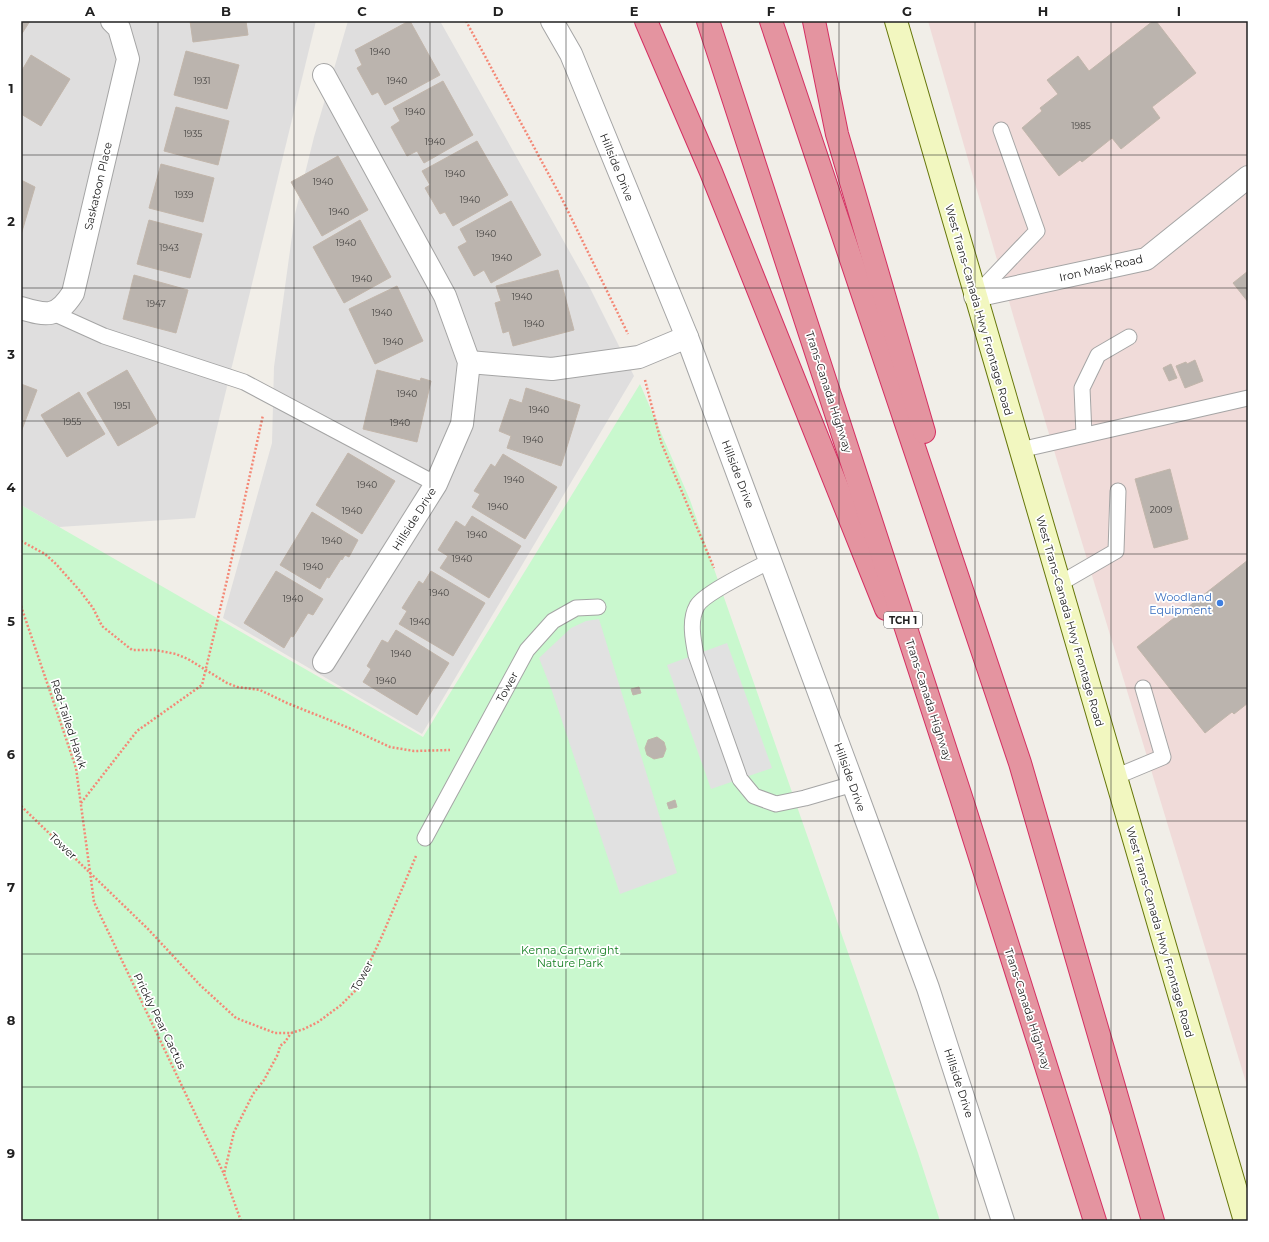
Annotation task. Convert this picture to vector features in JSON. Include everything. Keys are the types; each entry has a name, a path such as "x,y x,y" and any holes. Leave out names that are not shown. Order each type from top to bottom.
{"highway":[{"path":"646,21 714,180 961,798"},
{"name":"Trans-Canada Highway","path":"708,21 961,798 1095,1221"},
{"path":"771,21 1020,763"},
{"path":"814,21 837,134 1153,1221"}],"street":[{"name":"Saskatoon Place","path":"53,313 65,305 73,293 128,59 119,28 112,21"},
{"name":"Hillside Drive","path":"552,21 571,54 686,338 770,561 928,988 1003,1221"},
{"name":"West Trans-Canada Hwy Frontage Road","path":"896,21 1245,1221"},
{"name":"Hillside Drive","path":"324,75 446,296 469,362 462,424 436,484 324,662"},
{"name":"Iron Mask Road","path":"975,296 1146,259 1248,177"},
{"path":"21,308 36,313 53,313"},
{"path":"469,362 552,369 639,357 686,338"}],"lane":[{"path":"975,296 1037,231 1001,130"},
{"path":"53,313 104,336 244,382 436,484"},
{"path":"1084,435 1082,388 1098,355 1129,337"},
{"path":"1020,450 1248,398"},
{"path":"1059,584 1116,551 1118,492"},
{"path":"770,561 704,598 697,606 692,624 696,655 740,779 754,796 776,804 805,798 853,784"},
{"name":"Tower","path":"425,838 526,651 553,621 576,608 598,607"},
{"path":"1115,777 1163,757 1143,688"}],"path":[{"path":"466,21 562,199 639,357 660,442 722,587"},
{"path":"81,804 137,731 202,685 268,394"},
{"path":"21,541 45,554 56,564 93,608 102,626 132,650 155,650 176,654 227,683 237,687 260,690 390,747 428,752 452,750 480,735"},
{"name":"Red-Tailed Hawk","path":"21,606 76,768 90,873"},
{"name":"Tower","path":"21,806 148,929 200,985 236,1018 275,1033 291,1033 304,1029 318,1022 341,1005 357,989 382,936 414,859 425,838"},
{"name":"Prickly Pear Cactus","path":"90,873 94,902 224,1174 241,1221"},
{"path":"224,1174 234,1132 253,1094 264,1080 278,1054 280,1046 285,1042 291,1033"}],"shaded area":[{"path":"21,21 316,21 195,518 59,527 21,505"},
{"path":"348,21 440,21 590,288 634,376 422,734 223,618 272,443 274,367 295,214 314,137"},
{"path":"928,21 1248,21 1248,1089 1015,322"},
{"path":"599,619 677,873 620,894 552,691 539,658 571,628 586,621"},
{"path":"727,643 772,768 711,789 667,665"}],"green space":[{"name":"Kenna Cartwright Nature Park","path":"640,384 690,500 918,1153 940,1221 21,1221 21,505 423,737"}],"building":[{"path":"21,21 30,21 21,35"},
{"path":"190,21 246,21 248,35 193,42"},
{"path":"409,21 440,75 385,105 378,92 372,95 357,68 362,65 355,50"},
{"path":"1153,21 1156,21 1196,73 1152,107 1160,118 1121,149 1112,138 1082,162 1080,160 1059,176 1022,128 1042,111 1040,108 1058,94 1047,80 1078,56 1089,71"},
{"path":"186,51 239,65 227,109 174,95"},
{"path":"31,55 70,79 41,126 21,114 21,72"},
{"path":"443,81 473,135 424,163 417,151 407,156 391,127 400,121 393,108"},
{"path":"176,107 229,121 218,165 164,151"},
{"path":"477,141 508,195 453,226 445,212 440,214 425,188 430,185 422,171"},
{"path":"338,156 368,210 322,236 291,182"},
{"path":"161,164 214,178 203,222 149,208"},
{"path":"21,180 35,187 21,235"},
{"path":"511,201 541,255 491,283 484,270 474,276 458,247 467,242 460,229"},
{"path":"149,220 202,234 190,278 137,264"},
{"path":"360,220 391,277 344,303 313,247"},
{"path":"558,270 574,330 513,346 509,331 503,333 495,303 501,301 496,286"},
{"path":"1248,271 1248,302 1233,283"},
{"path":"134,275 188,290 176,333 123,319"},
{"path":"397,286 423,341 375,364 349,309"},
{"path":"1195,360 1203,381 1185,388 1176,366 1186,362 1187,364"},
{"path":"1171,364 1177,378 1169,381 1163,368"},
{"path":"127,370 158,423 118,446 87,393"},
{"path":"377,370 420,381 421,378 431,381 417,442 363,429"},
{"path":"21,384 37,390 21,432"},
{"path":"526,388 580,405 561,466 507,448 511,436 499,431 510,399 522,403"},
{"path":"79,392 105,434 67,457 41,415"},
{"path":"348,453 395,481 362,534 316,505"},
{"path":"503,454 557,487 525,539 472,507 480,494 474,491 491,464 495,467"},
{"path":"1170,469 1188,539 1154,548 1135,479"},
{"path":"312,512 358,540 349,557 345,555 342,560 341,559 320,589 280,565"},
{"path":"472,516 521,546 489,598 440,568 448,556 438,550 456,521 465,527"},
{"name":"Woodland Equipment","path":"1248,560 1248,703 1234,714 1232,712 1205,733 1137,647"},
{"path":"276,571 323,599 313,615 308,613 293,637 291,636 284,648 244,623"},
{"path":"431,571 485,603 453,656 399,624 407,611 402,608 419,581 423,584"},
{"path":"396,630 449,663 417,715 363,682 371,669 367,666 382,640 388,643"},
{"path":"639,687 641,693 633,695 631,689"},
{"path":"657,737 664,742 666,749 663,757 654,759 647,755 645,748 648,740"},
{"path":"675,800 677,807 669,809 667,803"}],"place":[{"name":"Woodland Equipment","path":"1220,603"}]}
